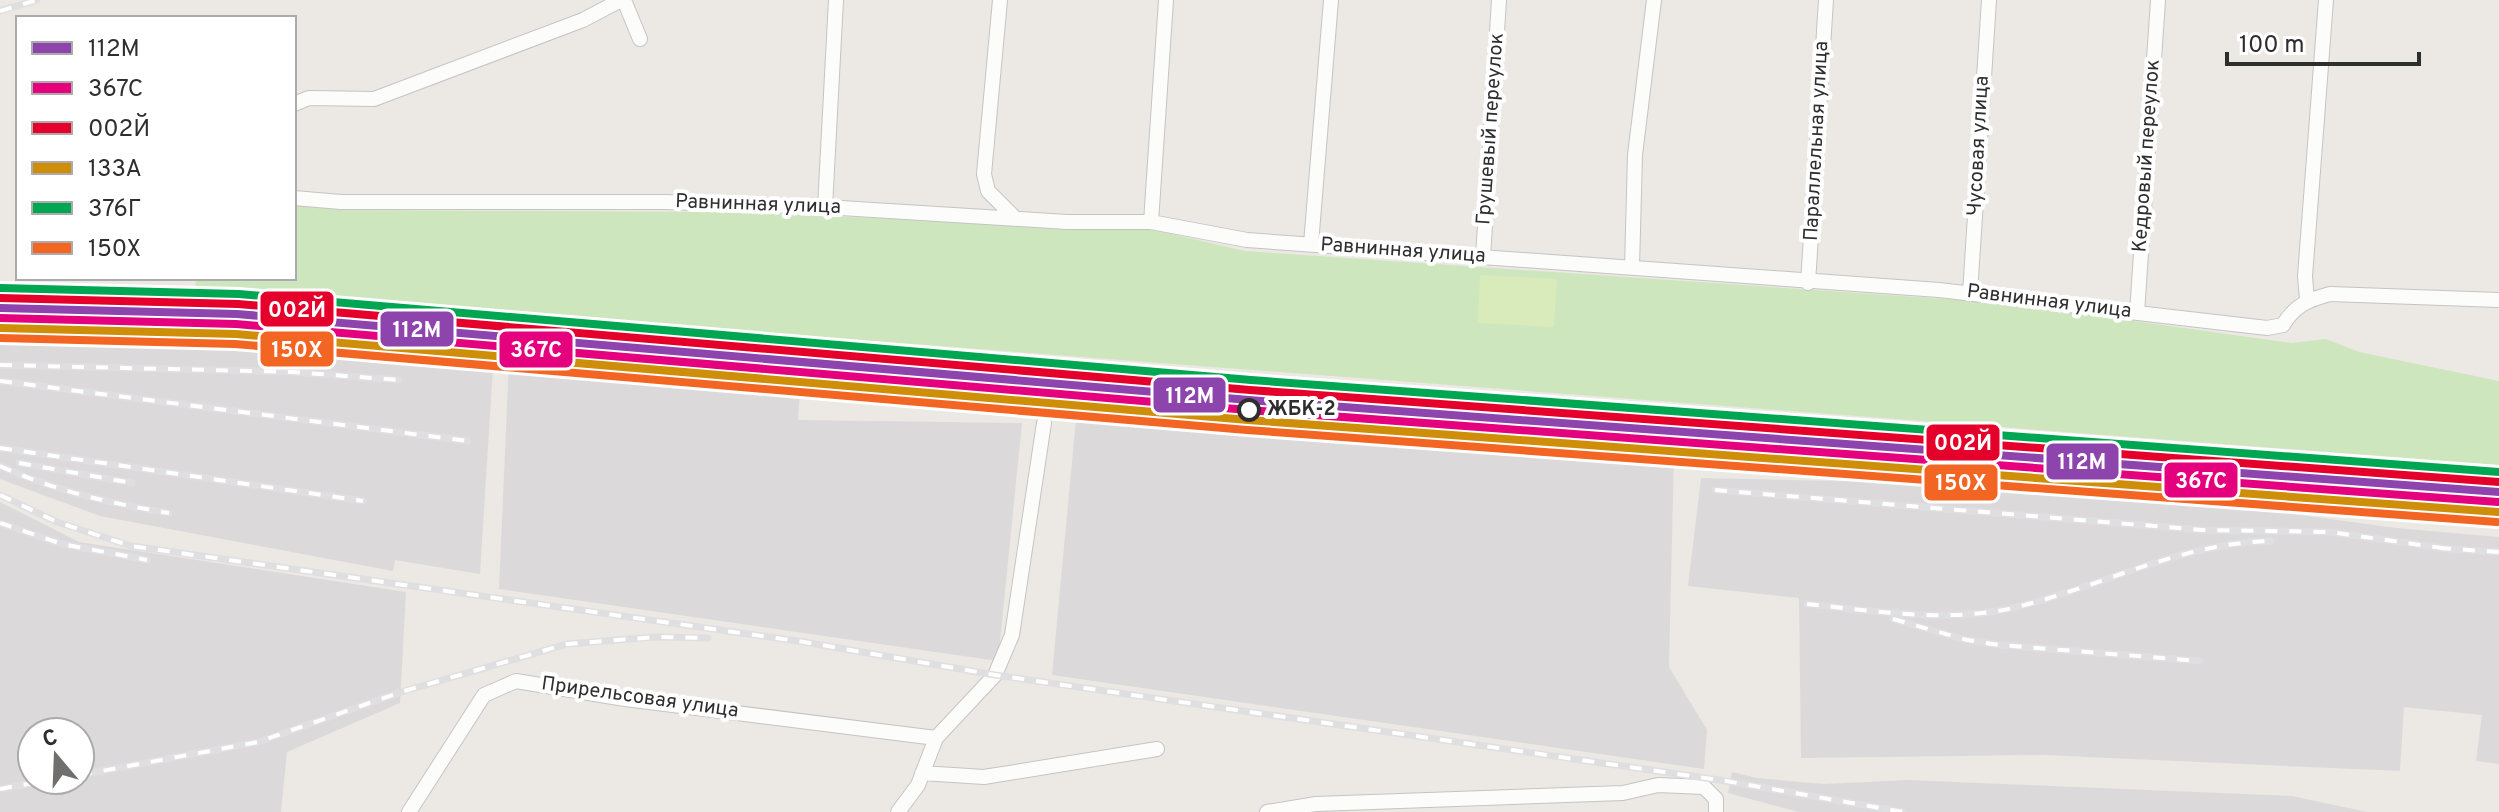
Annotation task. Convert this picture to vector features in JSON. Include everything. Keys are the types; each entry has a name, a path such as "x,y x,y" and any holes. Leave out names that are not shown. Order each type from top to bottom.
{"street":[{"path":"296,103 309,98 374,99 583,20 622,0 640,39"},
{"path":"825,207 836,0"},
{"path":"1000,0 984,174 988,191 1013,216"},
{"path":"1151,222 1166,0"},
{"path":"1311,244 1331,0"},
{"name":"Грушевый переулок","path":"1483,257 1499,0"},
{"path":"1632,267 1635,155 1654,0"},
{"name":"Параллельная улица","path":"1808,283 1826,0"},
{"name":"Чусовая улица","path":"1970,293 1989,0"},
{"name":"Кедровый переулок","path":"2137,313 2158,0"},
{"path":"2326,0 2305,276 2307,300 2330,294 2499,300"},
{"name":"Равнинная улица","path":"296,198 341,202 664,202 1013,216 1067,222 1151,222 1247,240 1970,293 2267,328 2283,325 2292,311 2307,300"},
{"path":"898,812 922,773 936,738 995,675 1012,635 1044,423"},
{"name":"Прирельсовая улица","path":"409,812 484,695 516,681 625,699 936,738"},
{"path":"922,773 984,777 1157,749"},
{"path":"1267,812 1316,804 1623,793 1658,785 1704,787 1716,805"}],"shaded area":[{"path":"0,336 494,352 480,574 395,560 393,571 100,516 0,479"},
{"path":"509,361 734,376 800,389 798,420 1022,423 998,661 499,589"},
{"path":"1077,409 1674,452 1669,667 1707,730 1704,769 1052,675"},
{"path":"1701,478 1983,484 2152,495 2396,528 2499,537 2499,764 2476,761 2482,715 2404,707 2400,771 2044,755 1801,758 1799,598 1688,586"},
{"path":"0,502 79,542 406,592 400,703 287,752 281,812 0,812"},
{"path":"1732,772 1757,778 1824,784 1907,780 2292,796 2367,812 1799,812 1728,793"}],"green space":[{"path":"296,204 340,210 725,212 1150,229 1245,251 2005,303 2292,343 2326,339 2359,352 2499,381 2499,465 873,341 848,347 784,337 322,302 288,305 227,289 195,295 196,280 296,280"},
{"path":"1480,275 1557,279 1554,327 1478,323"}],"railway":[{"path":"0,11 37,0"},
{"path":"0,365 293,372 399,380"},
{"path":"0,381 468,441"},
{"path":"0,448 363,501"},
{"path":"19,463 132,483"},
{"path":"0,466 83,495 169,513"},
{"path":"1715,490 2202,530 2330,532 2449,549"},
{"path":"0,495 57,522 131,546 804,642 995,675 1726,781 1903,812"},
{"path":"0,523 62,544 147,560"},
{"path":"1807,604 1910,614 1988,612 2046,599 2204,549 2271,541"},
{"path":"2439,548 2499,552"},
{"path":"1893,619 1967,640 1999,645 2200,661"},
{"path":"96,772 258,742 401,692 567,644 655,637 708,638"},
{"path":"0,789 16,786"}],"transit line":[{"name":"376Г","path":"1,288 239,294 1251,380 2499,472"},
{"name":"002Й","path":"0,298 238,304 1250,390 2499,482"},
{"name":"112М","path":"0,308 237,314 1249,400 2499,492"},
{"name":"367С","path":"0,318 236,324 1248,410 2498,502"},
{"name":"133А","path":"0,328 236,334 1248,420 2498,512"},
{"name":"150Х","path":"0,338 235,344 1247,430 2497,522"}],"place":[{"name":"ЖБК-2","path":"1249,410"}]}
